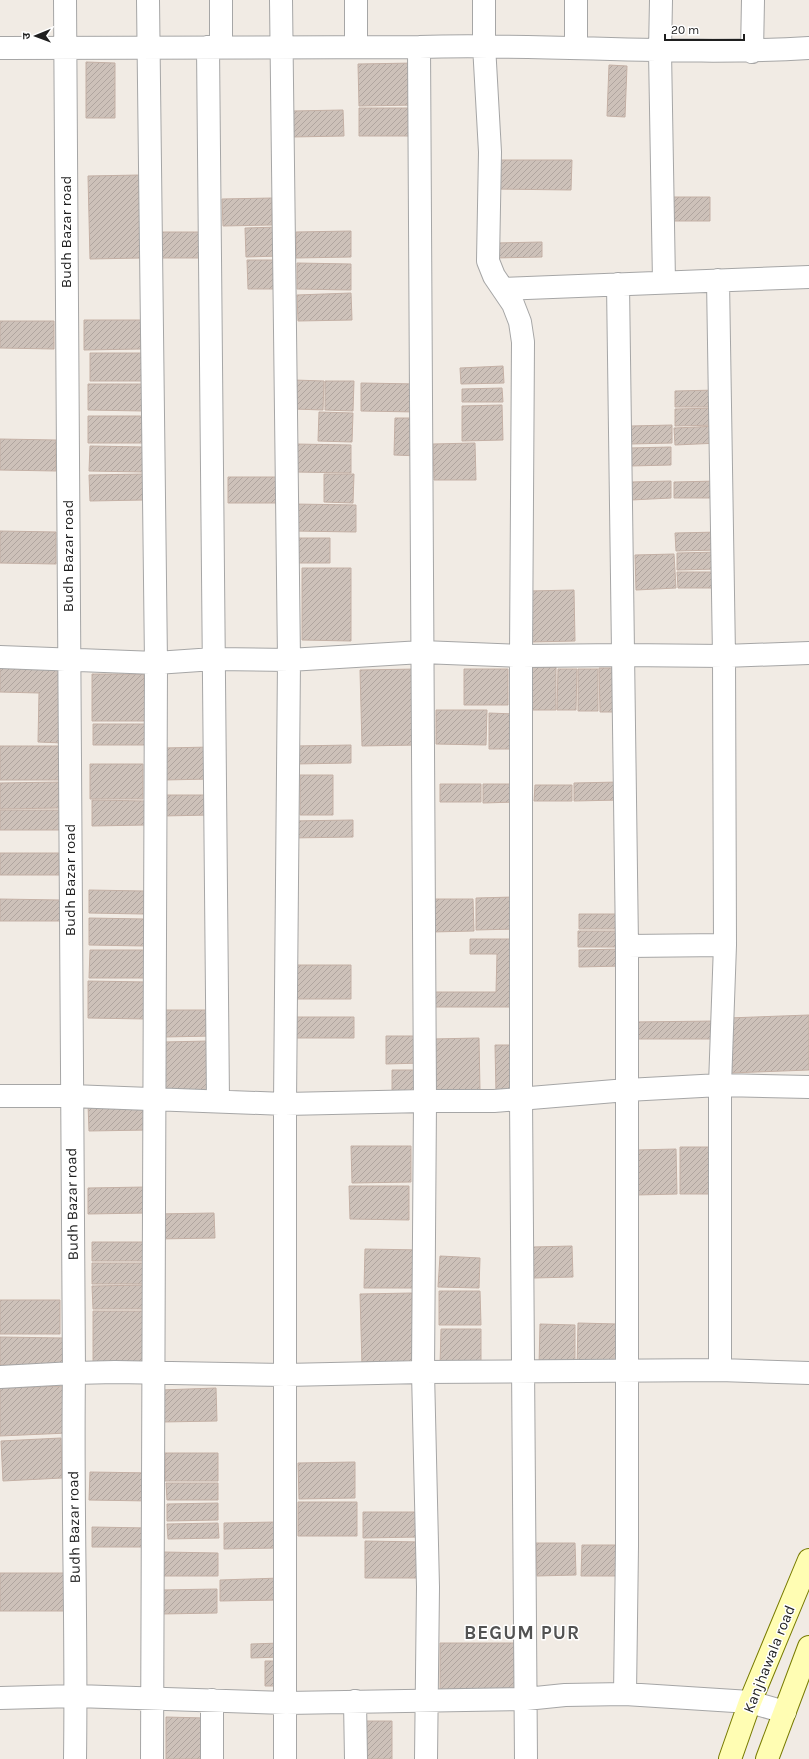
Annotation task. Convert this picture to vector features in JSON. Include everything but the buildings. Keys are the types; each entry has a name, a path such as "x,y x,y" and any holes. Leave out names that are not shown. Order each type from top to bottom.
{"main road":[{"name":"Kanjhawala road","path":"730,1759 750,1702 809,1560"},
{"path":"767,1759 809,1647"}],"street":[{"name":"Budh Bazar road","path":"66,0 65,48 71,1096 74,1372 73,1446 76,1696 75,1759"},
{"path":"148,0 147,47 156,663 152,1372 152,1759"},
{"path":"218,1101 214,659 214,47 221,0"},
{"path":"281,0 289,660 285,1104 285,1759"},
{"path":"356,0 356,47"},
{"path":"484,0 484,45 490,152 488,261 494,276 513,304 520,322 523,342 521,656 523,1371 526,1759"},
{"path":"576,0 576,48"},
{"path":"661,0 660,51 664,282"},
{"path":"752,52 753,0"},
{"path":"0,48 419,47 484,45 660,51 752,52 809,48"},
{"path":"419,47 425,1100 423,1372 428,1515 428,1701 426,1759"},
{"path":"503,289 809,277"},
{"path":"718,280 724,656 725,945 720,1085 720,1370"},
{"path":"618,284 628,1090 626,1370 627,1546 625,1694"},
{"path":"0,656 156,663 214,659 289,660 422,652 521,656 623,654 724,656 809,653"},
{"path":"627,946 725,945"},
{"path":"0,1096 71,1096 285,1104 425,1100 494,1101 628,1090 720,1085 809,1087"},
{"path":"0,1377 74,1372 152,1372 285,1376 423,1372 626,1370 720,1370 809,1373"},
{"path":"0,1698 76,1696 286,1703 526,1699 625,1694 750,1702 784,1712"},
{"path":"212,1700 212,1759"},
{"path":"355,1702 356,1759"}],"district":[{"name":"BEGUM PUR","path":"522,1632"}]}
